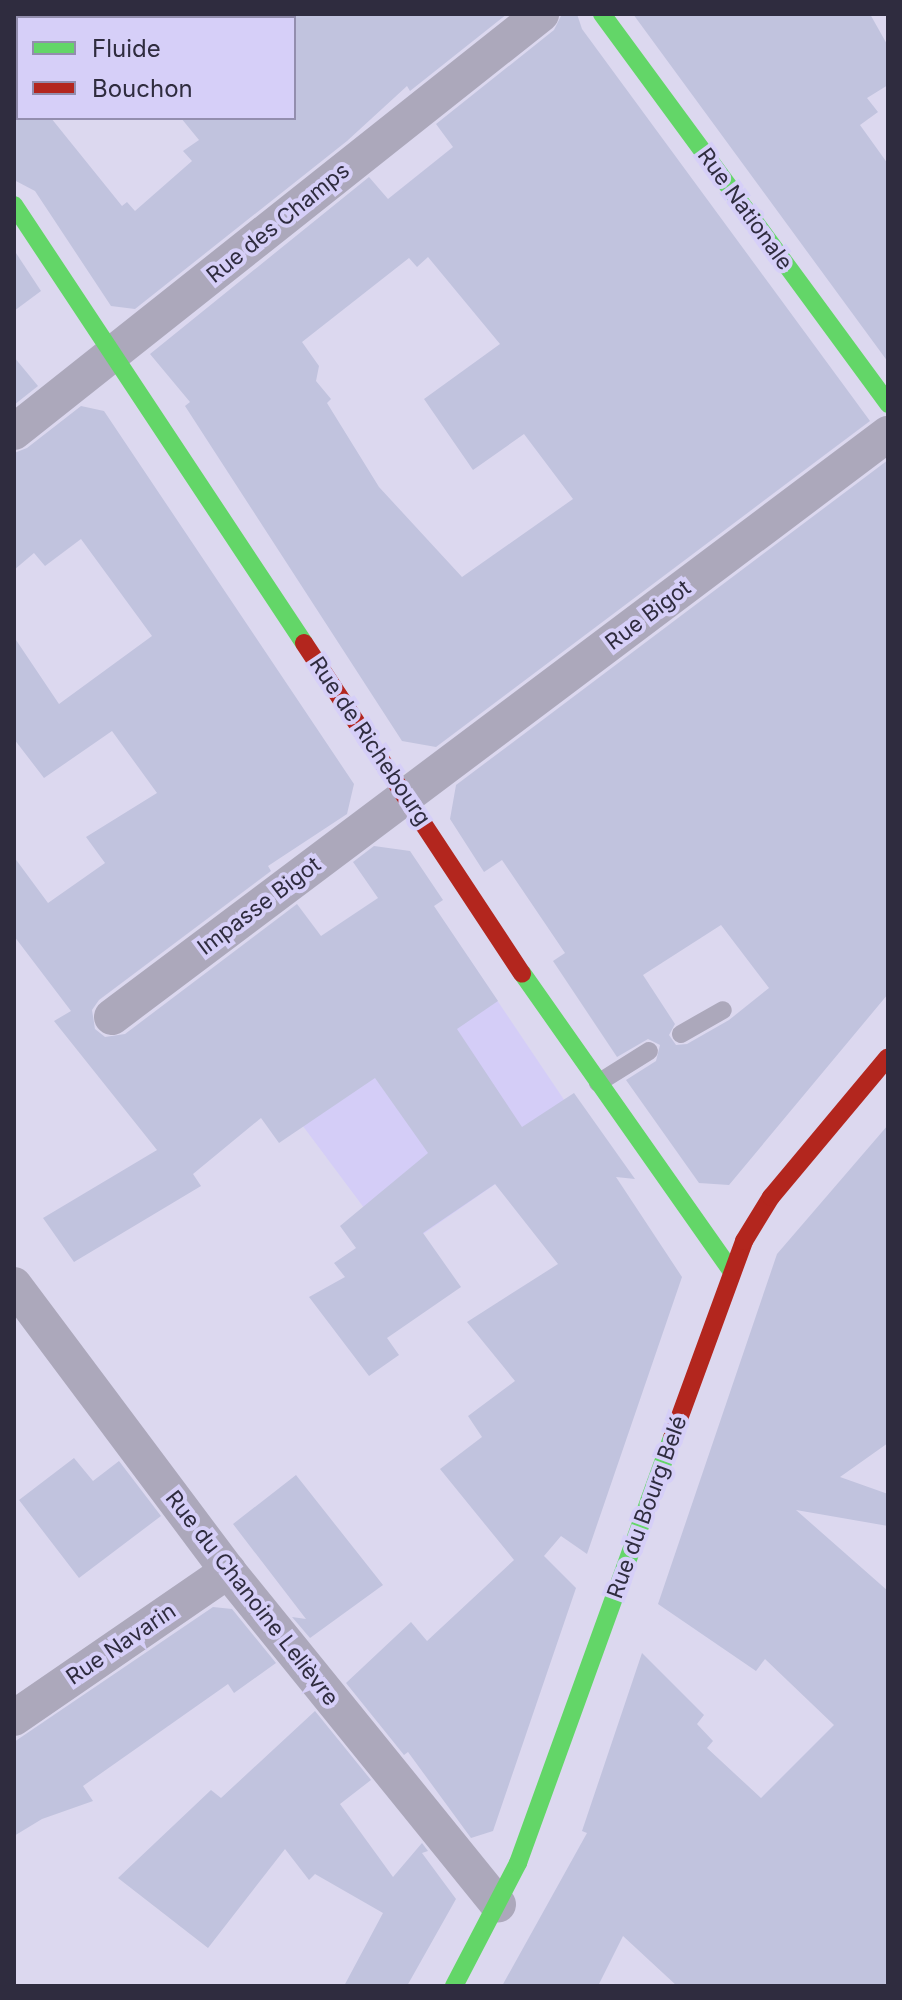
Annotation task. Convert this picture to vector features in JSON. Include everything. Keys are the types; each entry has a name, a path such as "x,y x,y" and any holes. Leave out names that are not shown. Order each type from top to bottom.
{"street":[{"name":"Rue des Champs","path":"14,432 541,14"},
{"name":"Rue Nationale","path":"602,14 888,404"},
{"name":"Rue de Richebourg","path":"14,205 111,356 598,1083 732,1272"},
{"name":"Rue Bigot","path":"407,795 888,434"},
{"name":"Impasse Bigot","path":"112,1017 407,795"},
{"name":"Rue du Bourg Belé","path":"454,1986 518,1863 732,1272 771,1197 888,1057"},
{"name":"Rue du Chanoine Lelièvre","path":"14,1285 228,1571 498,1904"},
{"name":"Rue Navarin","path":"14,1718 228,1571"}],"lane":[{"path":"681,1034 723,1010"},
{"path":"598,1083 649,1051"}],"shaded area":[{"path":"468,957 581,1125 397,1252 273,1086"}],"building":[{"path":"507,14 410,91 407,86 347,141 135,309 111,306 35,191 14,180 14,118 53,120 122,206 127,202 135,211 192,161 183,151 199,140 183,120 296,120 294,16"},
{"path":"562,14 577,14 582,29 870,421 436,747 402,741 185,406 190,402 150,354 369,177 388,199 453,147 436,124 554,30","holes":["428,257 500,344 424,399 473,470 524,434 573,499 462,577 379,487 327,403 331,399 316,381 319,366 302,342 409,258 417,267"]},
{"path":"633,14 870,14 888,46 888,85 867,98 878,112 860,125 888,164 888,362"},
{"path":"14,250 41,291 14,311"},
{"path":"14,357 38,386 14,405"},
{"path":"81,406 104,411 354,784 347,814 268,866 271,871 99,1000 92,1010 95,1029 105,1037 125,1034 297,904 321,936 378,898 353,862 374,846 410,851 443,900 434,906 498,1001 457,1029 522,1127 574,1093 635,1179 616,1177 682,1277 587,1554 561,1536 544,1556 576,1588 493,1831 471,1838 408,1752 404,1755 346,1683 411,1622 427,1641 514,1560 440,1469 482,1437 468,1416 515,1381 467,1322 558,1264 495,1184 423,1233 461,1287 387,1338 399,1355 369,1376 309,1297 345,1277 334,1263 356,1248 340,1226 428,1153 375,1078 279,1143 261,1118 193,1174 201,1186 74,1262 43,1218 157,1150 54,1021 71,1011 14,936 14,857 48,903 105,863 86,837 157,793 112,731 44,778 14,739 14,637 59,704 152,636 81,539 45,566 34,553 14,570 14,453 27,448"},
{"path":"888,460 888,994 729,1185 699,1183 626,1080 656,1061 660,1045 648,1039 617,1057 553,961 565,953 502,860 484,872 450,819 456,785","holes":["721,925 769,988 729,1020 687,1044 676,1045 669,1035 675,1024 643,975"]},
{"path":"888,1125 888,1443 840,1477 888,1494 888,1526 796,1510 888,1591 888,1986 677,1986 623,1936 598,1986 502,1986 587,1833 582,1831 642,1653 704,1715 697,1724 713,1741 707,1748 761,1798 834,1725 765,1659 756,1671 658,1604 777,1254"},
{"path":"74,1458 93,1481 119,1461 161,1516 79,1578 19,1500"},
{"path":"296,1475 383,1585 310,1638 292,1617 306,1619 233,1524"},
{"path":"213,1607 232,1609 276,1663 234,1693 228,1684 83,1786 93,1801 42,1819 14,1836 14,1742"},
{"path":"315,1711 371,1780 340,1804 393,1877 422,1843 428,1851 422,1853 456,1899 407,1986 344,1986 383,1913 315,1874 309,1880 285,1849 208,1948 118,1878 211,1790 221,1798"}],"traffic: fast":[{"path":"602,14 888,404"},
{"path":"14,205 304,643"},
{"path":"522,973 732,1272"},
{"path":"454,1986 518,1863 672,1438"}],"traffic: jam":[{"path":"304,643 522,973"},
{"path":"672,1438 744,1241 771,1197 888,1057"}]}
